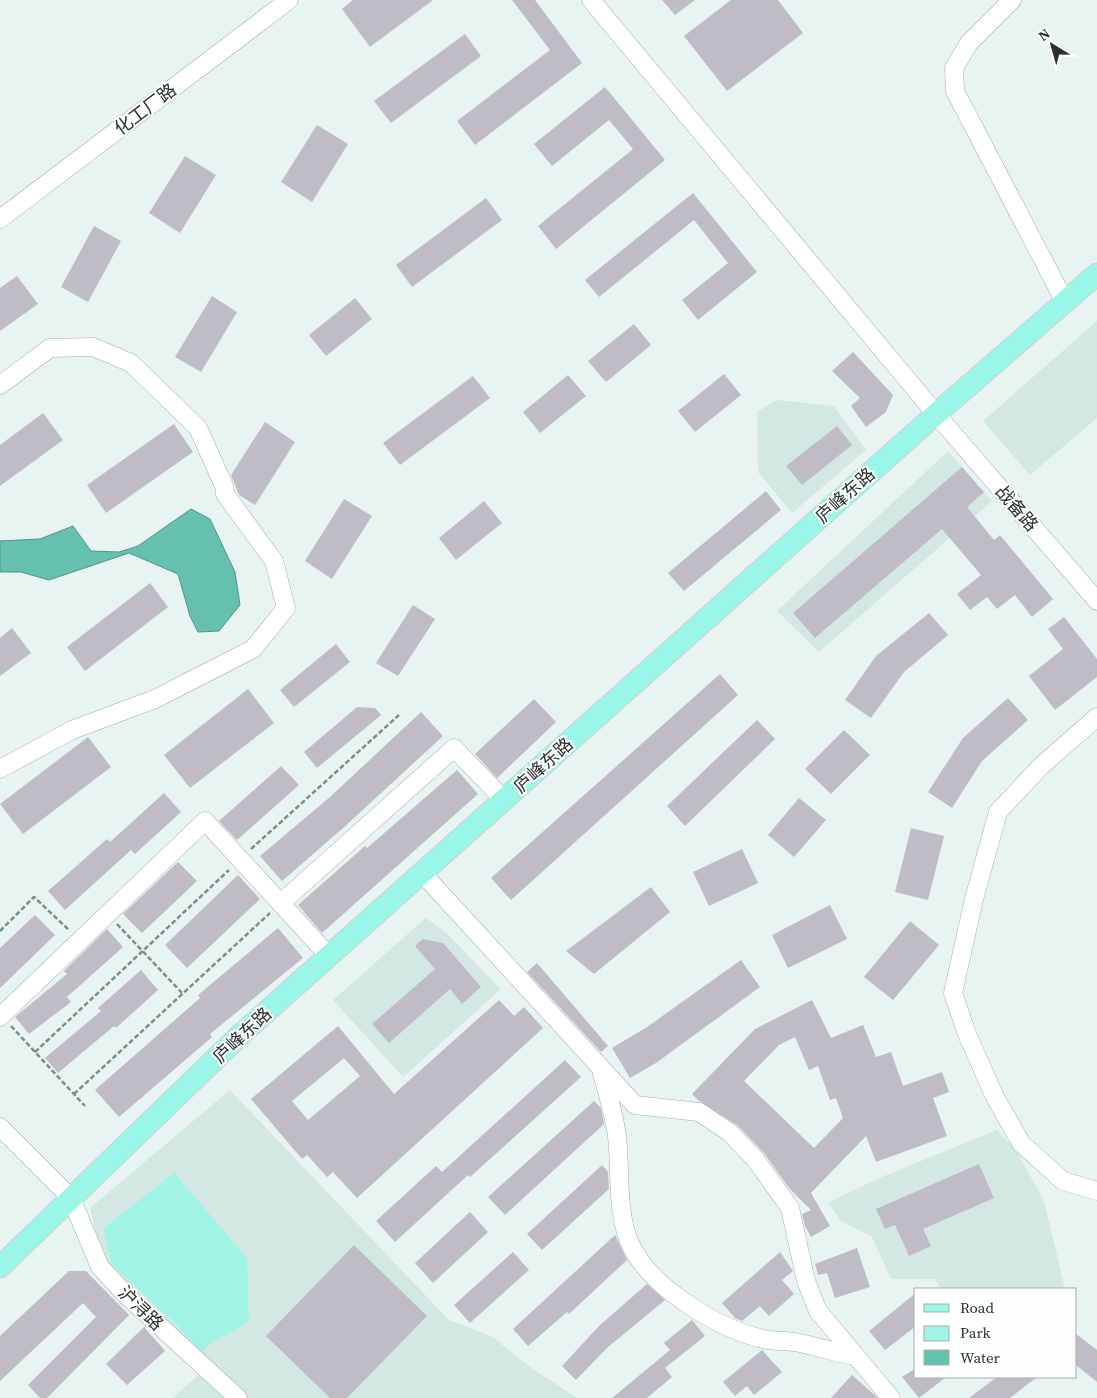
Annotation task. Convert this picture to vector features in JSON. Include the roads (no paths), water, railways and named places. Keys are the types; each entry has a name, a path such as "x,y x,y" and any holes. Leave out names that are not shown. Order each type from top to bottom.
{"main road":[{"name":"庐峰东路","path":"0,1267 238,1037 936,414 1097,274"}],"street":[{"name":"化工厂路","path":"0,219 289,0"},
{"name":"战备路","path":"591,0 936,414 1097,601"},
{"path":"1012,0 969,43 954,68 956,91 1065,302"},
{"path":"0,385 50,348 93,347 131,363 198,428 226,494 274,561 286,608 253,650 155,699 72,730 0,769"},
{"path":"1097,717 1041,766 998,812 974,899 953,993 968,1034 994,1094 1021,1143 1063,1181 1097,1191"},
{"path":"281,904 454,748 504,800"},
{"path":"1,1016 205,821 329,956"},
{"path":"422,873 635,1105 699,1112 729,1132 755,1159 790,1208 806,1281 818,1311 890,1398"},
{"path":"602,1071 617,1137 620,1206 629,1242 653,1276 677,1297 712,1319 762,1339 800,1343 838,1354 856,1356"},
{"path":"0,1127 71,1198"},
{"name":"沪浔路","path":"71,1198 100,1267 126,1295 238,1398"}],"water":[{"path":"191,509 210,519 235,572 240,605 219,631 198,632 190,616 178,574 129,553 49,580 21,572 0,572 0,541 40,539 73,526 91,551 119,552 138,546"}]}
